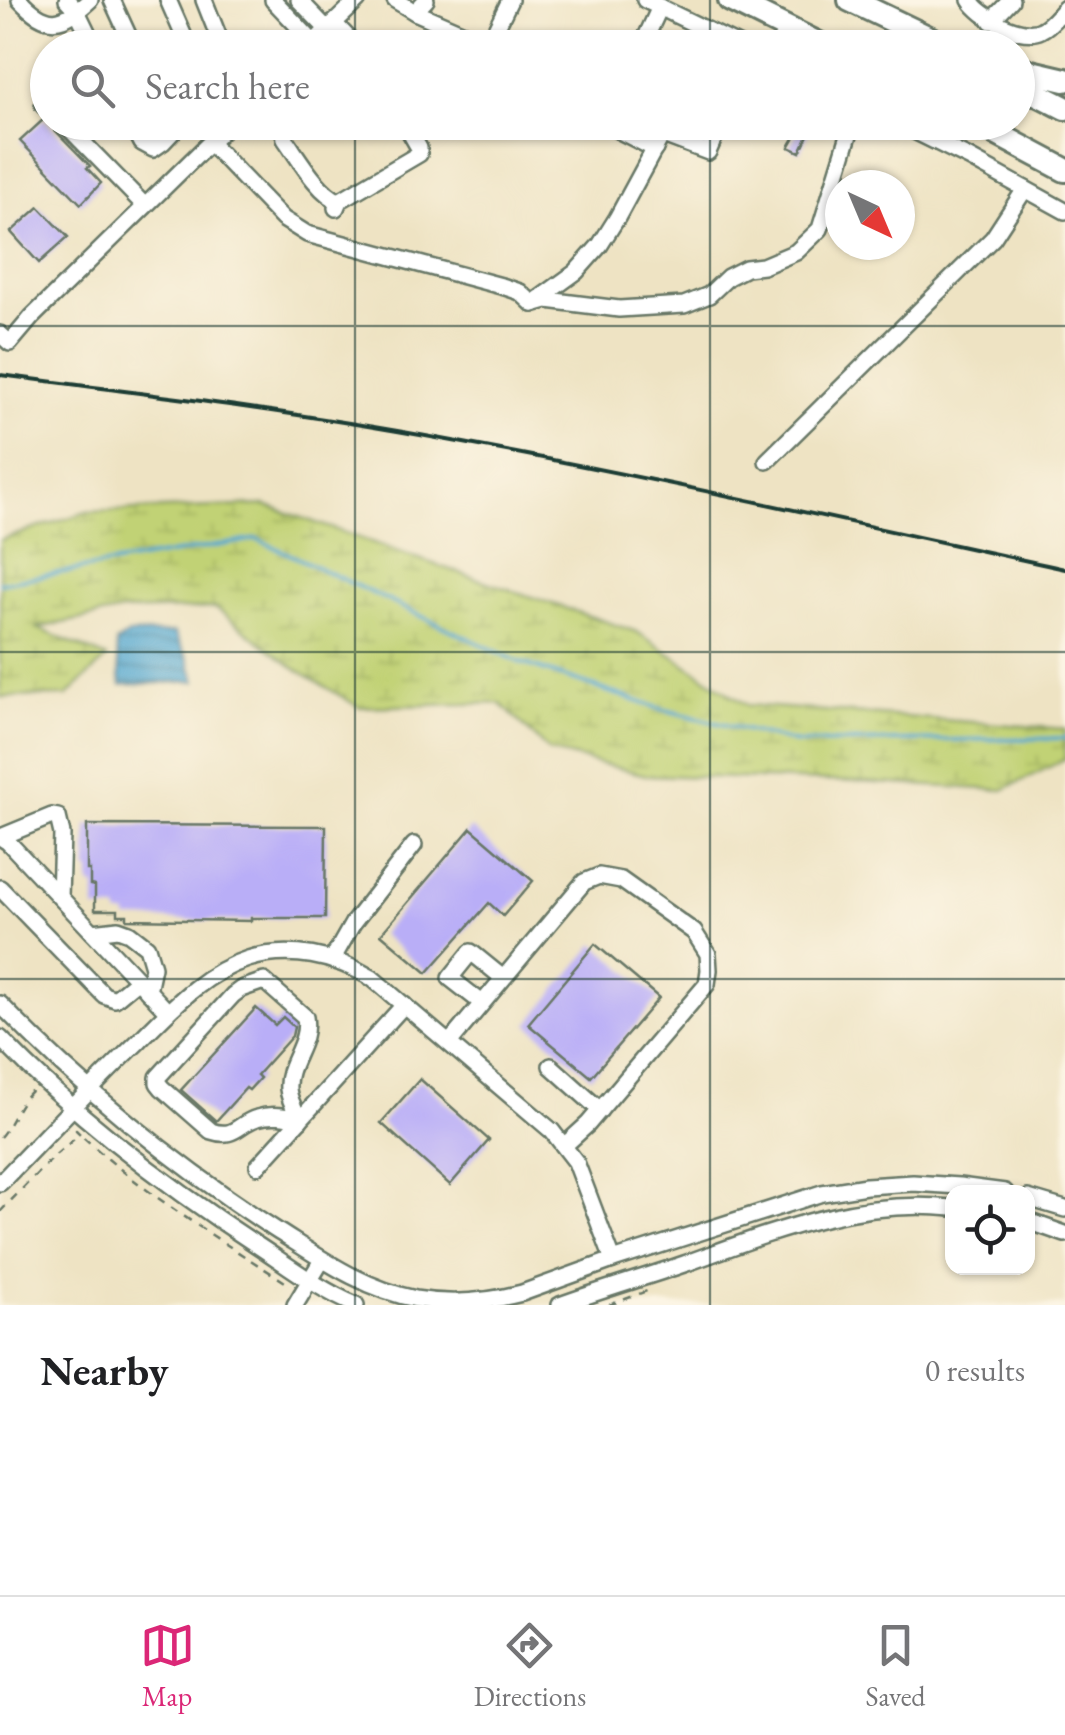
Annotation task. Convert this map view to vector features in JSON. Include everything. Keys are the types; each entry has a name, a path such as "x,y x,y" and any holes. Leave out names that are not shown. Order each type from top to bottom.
{"highway":[{"path":"730,0 771,30"},
{"path":"850,0 915,30"},
{"path":"1035,73 1065,80"},
{"path":"1035,93 1065,108"},
{"path":"1009,140 1062,168"}],"street":[{"path":"20,0 34,15 51,22 70,17 78,4"},
{"path":"112,0 126,30"},
{"path":"168,0 181,30"},
{"path":"204,0 216,30"},
{"path":"272,0 298,30"},
{"path":"299,0 335,30"},
{"path":"328,30 358,0"},
{"path":"395,0 420,6 463,30"},
{"path":"495,30 510,0"},
{"path":"970,0 991,21 1018,30"},
{"path":"991,21 1012,0"},
{"path":"78,4 88,30"},
{"path":"645,30 652,4 708,30"},
{"path":"1035,32 1043,30 1065,8"},
{"path":"80,140 144,206"},
{"path":"140,140 153,150 162,140"},
{"path":"5,338 32,317 213,140"},
{"path":"286,140 322,190 334,200 335,208"},
{"path":"320,238 335,208 420,154 415,140"},
{"path":"532,304 576,272 600,245 659,140"},
{"path":"676,140 708,152 714,140"},
{"path":"532,304 547,300 619,309 684,305 709,295 728,276 796,252 820,229 847,140"},
{"path":"931,140 1065,211"},
{"path":"210,143 283,218 307,234 505,286 520,292 532,304"},
{"path":"767,461 993,238 1025,189"},
{"path":"0,837 58,817 62,834 60,896"},
{"path":"0,837 168,1012"},
{"path":"332,960 353,923 414,845"},
{"path":"449,1043 584,882 599,876 621,880 694,932 708,954 707,984 600,1110 564,1145"},
{"path":"0,888 104,995 116,999 143,985 153,967 148,947 118,929 92,932"},
{"path":"482,1004 450,978 471,952 503,978"},
{"path":"0,1184 89,1089 204,980 247,959 271,954 312,955 353,966 372,978 564,1145 584,1180 613,1260"},
{"path":"264,981 306,1016 306,1036 287,1084 300,1120 284,1115 259,1117 234,1132 219,1134 210,1131 162,1088 158,1077 233,995 264,981"},
{"path":"0,1004 71,1074 196,1176 322,1260 355,1278 416,1299 460,1302 522,1294 778,1205 844,1188 945,1185"},
{"path":"258,1166 404,1004"},
{"path":"0,1038 73,1107 303,1293 356,1305"},
{"path":"551,1066 600,1110"},
{"path":"1035,1200 1065,1210"},
{"path":"560,1305 831,1214 887,1207 945,1208"},
{"path":"1035,1223 1065,1234"},
{"path":"303,1293 322,1260"}],"path":[{"path":"0,1137 22,1100 33,1090"},
{"path":"76,1130 192,1222 303,1293"},
{"path":"0,1212 80,1134"},
{"path":"608,1305 652,1290"}],"green space":[{"path":"265,505 637,632 747,705 1065,729 1065,759 1003,790 646,775 549,751 500,703 359,707 293,667 216,608 122,611 37,628 107,658 67,696 0,697 0,540 87,512"}],"water":[{"path":"174,633 196,681 121,685 116,643 129,634"}],"building":[{"path":"30,132 30,140 65,140 101,183 81,204 20,141"},
{"path":"793,140 806,140 800,152 789,147"},
{"path":"39,207 68,237 39,263 11,232"},
{"path":"87,825 326,826 325,918 127,919 127,915 118,915 118,910 95,910 95,886 90,885 87,870"},
{"path":"471,828 533,881 503,916 489,903 427,973 381,934"},
{"path":"595,944 659,998 591,1077 528,1024"},
{"path":"256,1008 275,1025 283,1017 294,1027 292,1036 257,1075 260,1078 216,1121 181,1090"},
{"path":"420,1079 489,1140 450,1185 381,1123"}],"waterway":[{"path":"0,583 257,539 519,662 658,708 797,743 1065,738"}],"railway":[{"path":"0,375 277,412 442,439 1065,569"}]}
